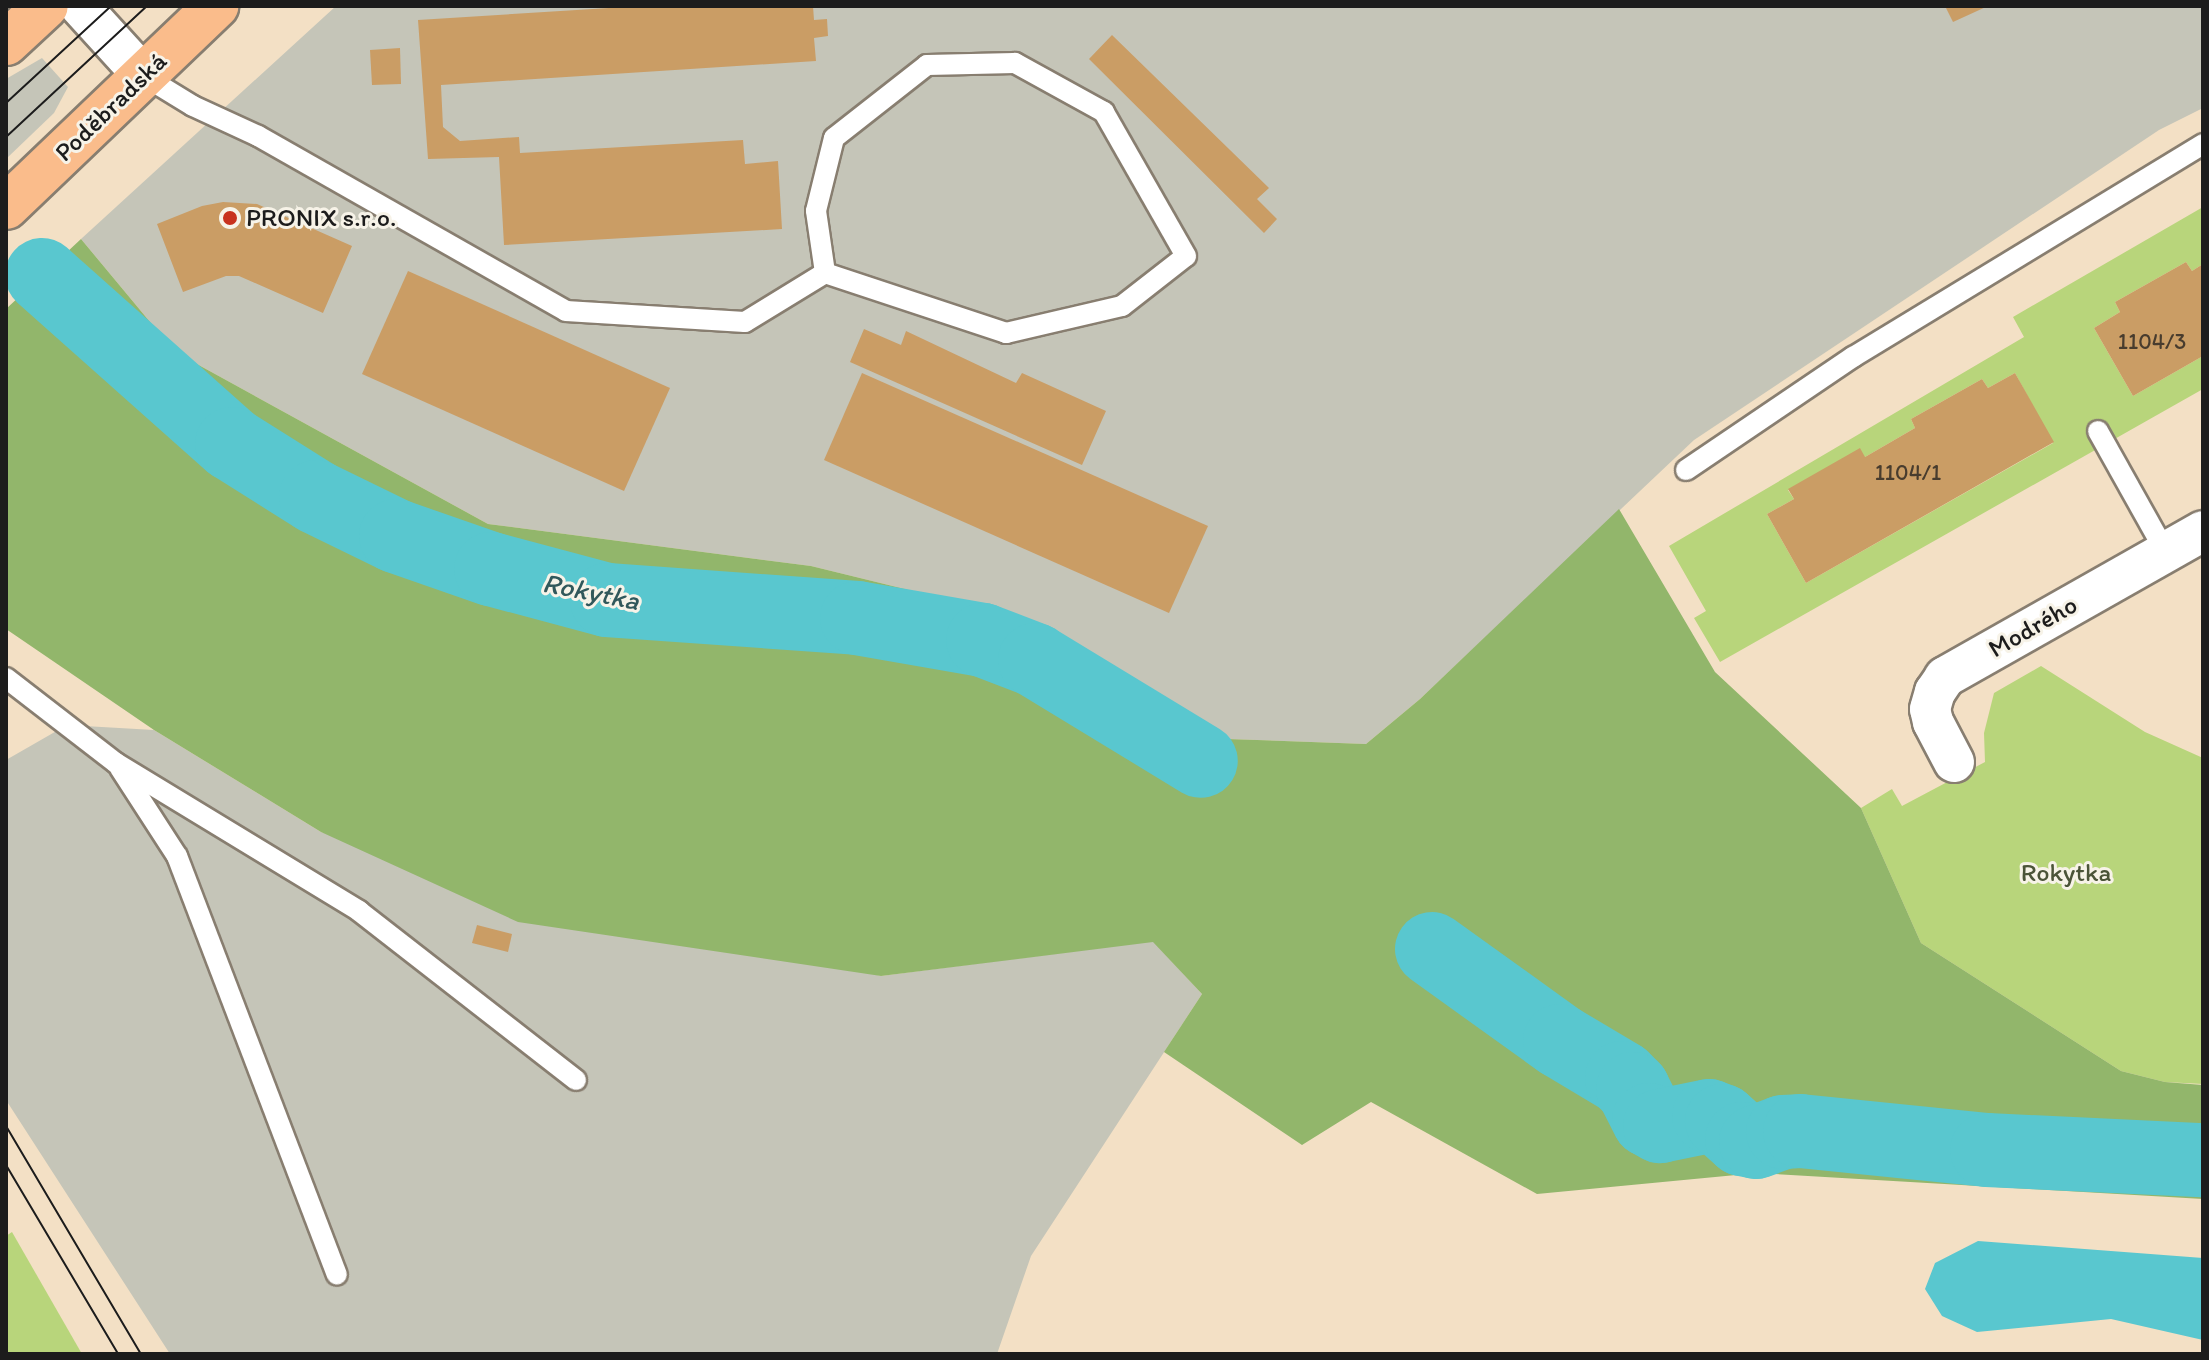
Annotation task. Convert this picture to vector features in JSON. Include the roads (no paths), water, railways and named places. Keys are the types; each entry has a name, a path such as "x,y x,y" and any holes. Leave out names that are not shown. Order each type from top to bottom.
{"main road":[{"path":"6,43 46,6"},
{"name":"Poděbradská","path":"6,207 216,6"}],"street":[{"path":"80,6 144,76"},
{"name":"Modrého","path":"1954,762 1933,722 1930,709 1935,692 1945,677 2203,531"}],"lane":[{"path":"144,76 193,106 258,136 566,311 745,322 825,273 1006,333 1122,306 1186,256 1104,112 1015,63 927,65 834,138 816,211 825,273"},
{"path":"1686,470 1853,357 2203,144"},
{"path":"2098,431 2165,551"},
{"path":"6,678 116,763 359,911 576,1080"},
{"path":"116,763 177,856 337,1274"}],"water":[{"path":"1978,1241 2203,1258 2203,1340 2111,1319 1977,1332 1942,1316 1925,1289 1935,1263"}],"waterway":[{"name":"Rokytka","path":"42,275 232,444 316,497 396,536 491,569 607,600 857,618 983,640 1035,660 1201,761"},
{"name":"Rokytka","path":"1432,949 1560,1041 1622,1078 1633,1089 1649,1120 1660,1126 1709,1116 1722,1121 1742,1139 1756,1142 1783,1132 1800,1131 1987,1150 2203,1160"}],"tram line":[{"path":"6,103 111,6"},
{"path":"6,137 147,6"},
{"path":"6,1126 141,1354"},
{"path":"6,1165 118,1354"}],"place":[{"name":"PRONIX s.r.o.","path":"230,218"}]}
